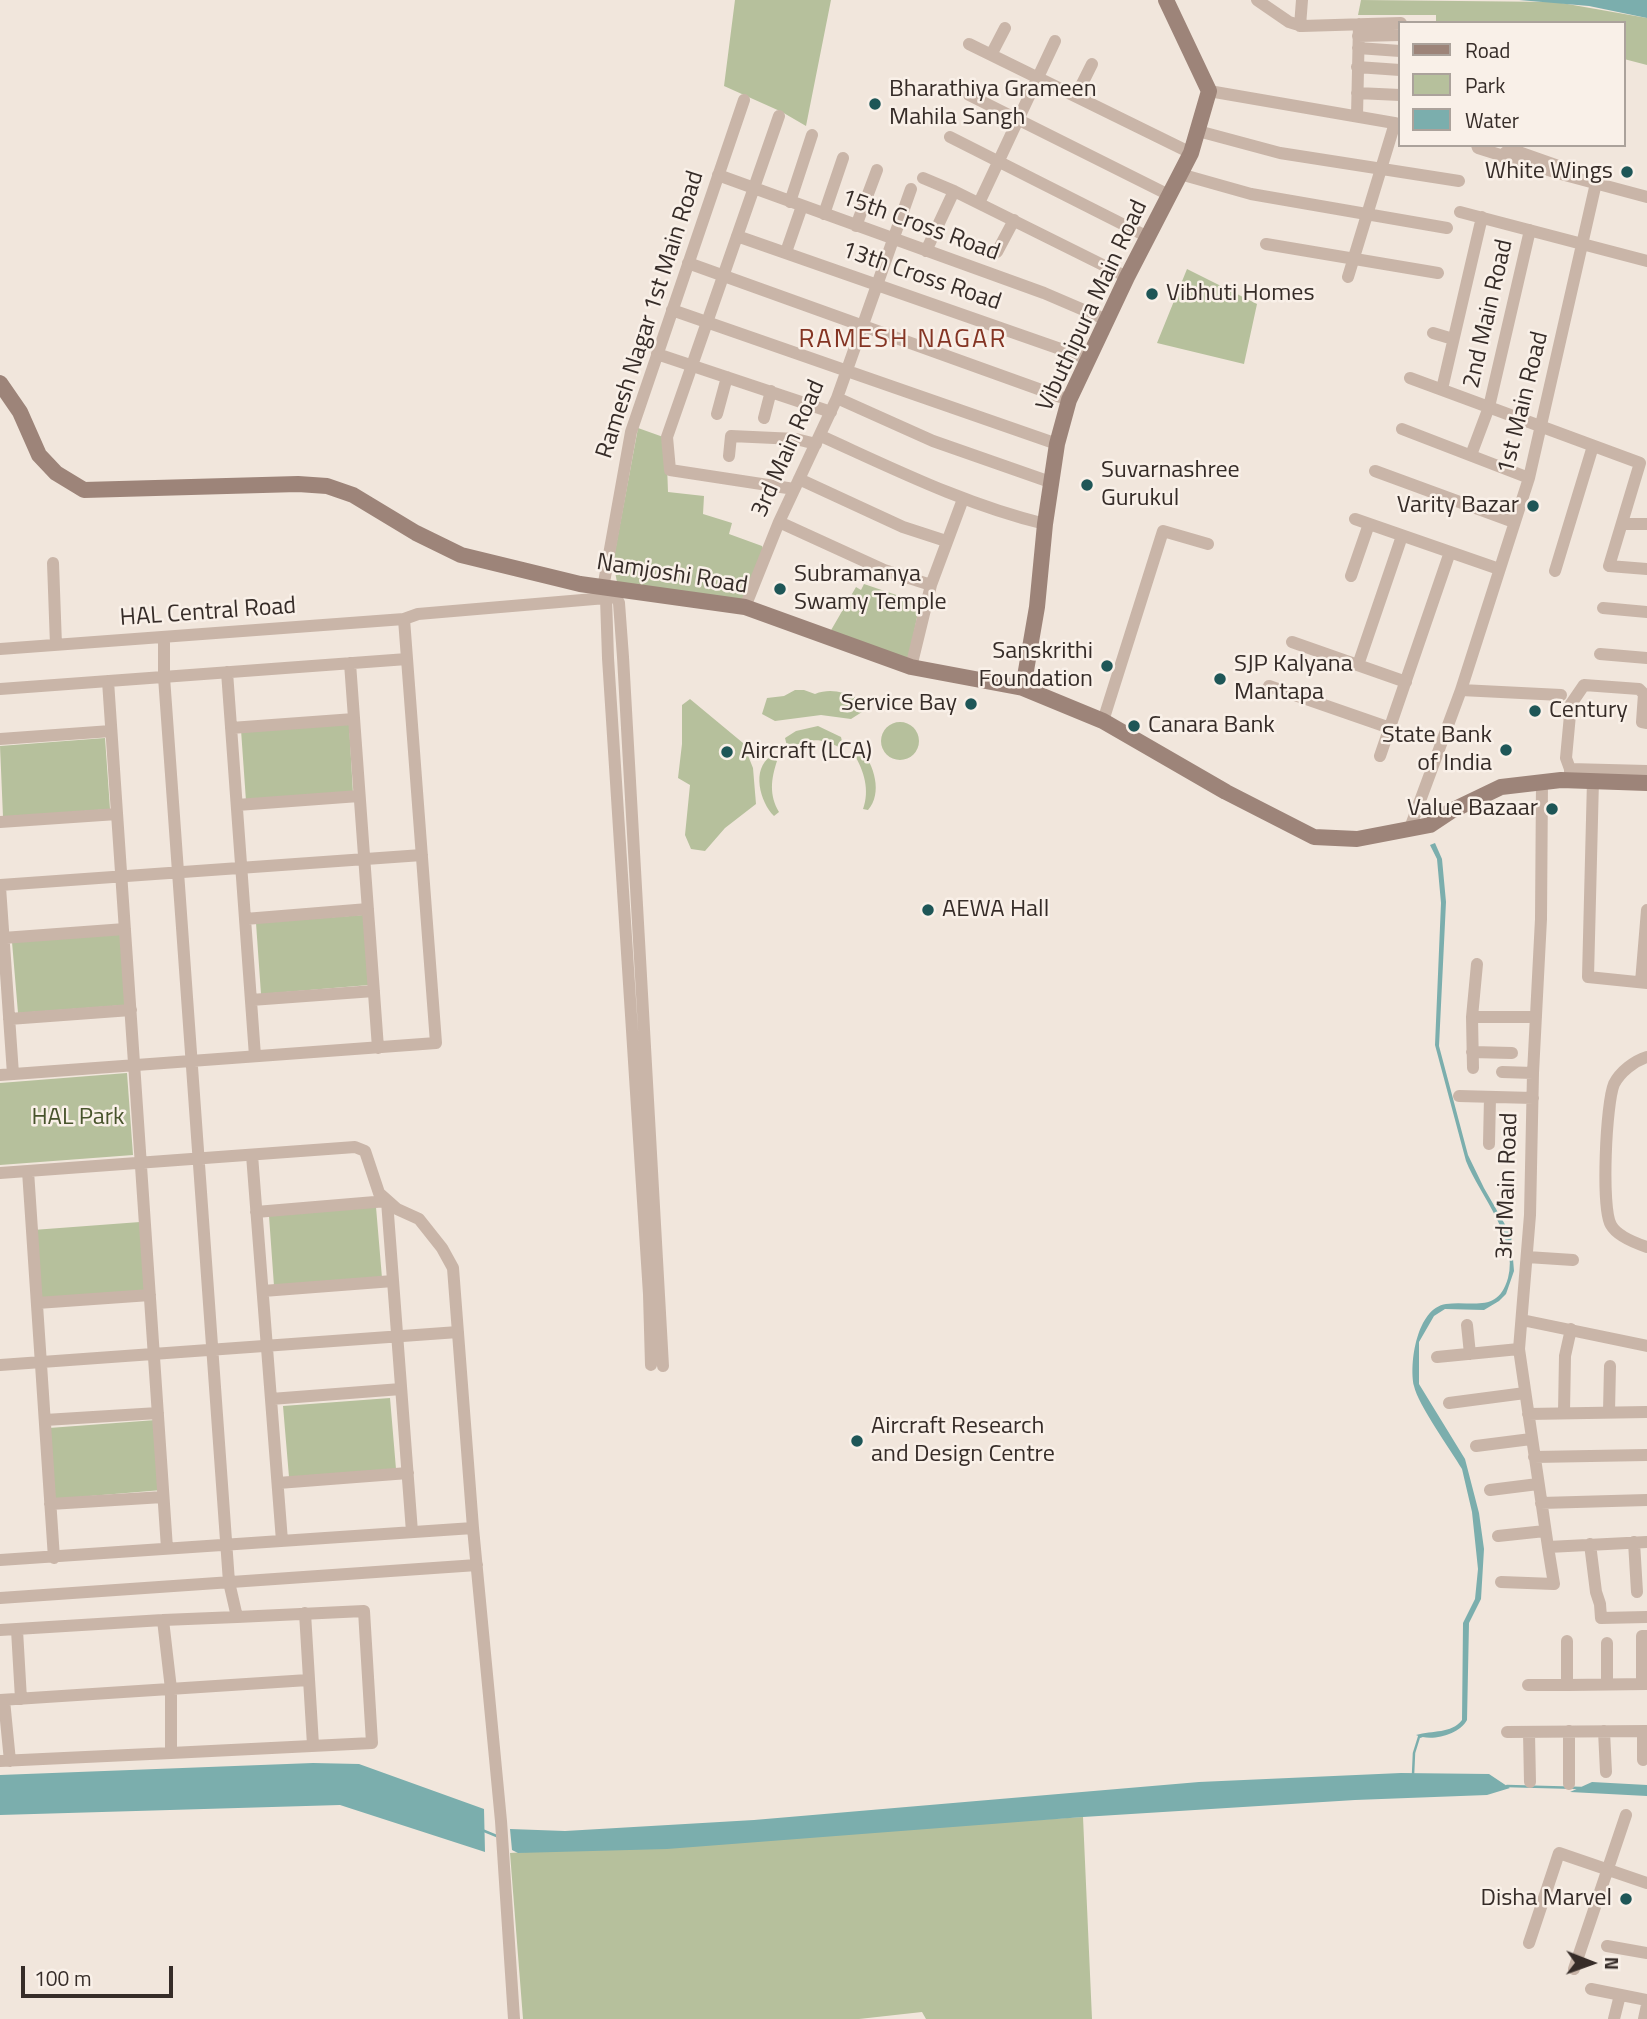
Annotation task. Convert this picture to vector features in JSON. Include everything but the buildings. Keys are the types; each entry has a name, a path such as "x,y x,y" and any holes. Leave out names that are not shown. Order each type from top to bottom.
{"main road":[{"path":"1166,0 1209,91"},
{"name":"Vibuthipura Main Road","path":"1023,688 1037,607 1045,524 1057,444 1069,400 1127,277 1191,153 1209,91"},
{"name":"Namjoshi Road","path":"0,383 20,412 39,455 56,473 84,490 298,484 327,486 353,495 416,533 461,555 607,592 745,607 911,667 1023,688 1103,721 1226,792 1314,837 1357,839 1430,825 1451,811 1501,787 1542,782 1570,774 1593,780 1647,783"}],"street":[{"path":"1257,0 1289,22 1300,26 1321,27 1358,36 1398,50"},
{"path":"1300,26 1302,0"},
{"path":"1358,36 1398,24"},
{"path":"991,55 1005,28"},
{"path":"1358,36 1398,35"},
{"path":"1357,116 1358,36"},
{"path":"979,203 1055,41"},
{"path":"969,44 1191,153"},
{"path":"1076,96 1092,64"},
{"path":"1357,67 1398,70"},
{"path":"1209,91 1397,123 1348,276"},
{"path":"1357,93 1398,95"},
{"path":"969,95 1169,195"},
{"name":"Ramesh Nagar 1st Main Road","path":"607,592 625,454 744,100"},
{"path":"779,116 667,437 670,470 796,484 903,527 946,541"},
{"path":"1198,131 1280,153 1459,181"},
{"path":"786,252 812,135"},
{"path":"950,137 1148,237"},
{"path":"1477,147 1561,174 1647,197"},
{"path":"824,214 844,158"},
{"path":"856,226 877,170"},
{"path":"1180,174 1251,194 1447,228"},
{"name":"15th Cross Road","path":"718,175 1044,293 1107,320"},
{"path":"923,178 1127,277"},
{"name":"1st Main Road","path":"1410,828 1461,690 1529,478 1596,183"},
{"name":"3rd Main Road","path":"745,607 779,522 837,398 911,189"},
{"path":"926,251 954,191"},
{"path":"1460,212 1647,261"},
{"path":"1442,389 1482,218"},
{"path":"997,252 1014,220"},
{"name":"2nd Main Road","path":"1471,455 1489,407 1530,230"},
{"name":"13th Cross Road","path":"737,236 1090,359"},
{"path":"1266,244 1438,273"},
{"path":"688,263 1069,400"},
{"path":"672,310 1057,444"},
{"path":"1433,333 1453,339"},
{"path":"657,354 831,412"},
{"path":"717,414 727,377"},
{"path":"1410,379 1640,463 1642,476 1622,524 1609,566 1647,569"},
{"path":"764,418 771,391"},
{"path":"837,398 933,442 1053,483"},
{"path":"1402,429 1529,478"},
{"path":"729,456 731,436 819,440 963,499 1004,514 1045,524"},
{"path":"1555,571 1593,446"},
{"path":"1375,471 1514,522"},
{"path":"911,667 931,585 963,499"},
{"path":"1355,519 1499,569"},
{"path":"779,522 884,570 931,585"},
{"path":"1351,576 1369,524"},
{"path":"1622,524 1647,524"},
{"path":"1103,721 1163,531 1208,544"},
{"path":"1358,665 1402,536"},
{"path":"1380,756 1450,552"},
{"path":"53,563 56,645"},
{"path":"607,592 619,603 657,1365"},
{"name":"HAL Central Road","path":"0,649 404,619 418,614 607,592"},
{"path":"1603,608 1647,612"},
{"path":"404,619 422,855 436,1043 7,1075 9,1019 0,886 422,855"},
{"path":"164,638 164,677 226,1544 229,1581 237,1617"},
{"path":"1292,642 1406,681"},
{"path":"1600,654 1647,658"},
{"path":"0,689 407,659"},
{"path":"350,663 378,1048"},
{"path":"227,672 255,1056"},
{"path":"108,681 167,1548"},
{"path":"1647,723 1642,722 1644,694 1639,689 1584,685 1571,704 1566,758 1570,774 1647,771"},
{"path":"1269,686 1390,728"},
{"path":"1461,690 1561,695"},
{"path":"231,728 354,719"},
{"path":"0,739 111,731"},
{"path":"1593,780 1588,977 1644,982 1647,909"},
{"name":"3rd Main Road","path":"1501,1582 1555,1584 1519,1349 1530,1215 1541,919 1542,782"},
{"path":"237,805 359,796"},
{"path":"0,822 117,814"},
{"path":"245,919 368,909"},
{"path":"4,938 125,929"},
{"path":"1473,1068 1472,1017 1477,964"},
{"path":"251,1000 374,991"},
{"path":"9,1019 131,1010"},
{"path":"1472,1017 1536,1017"},
{"path":"1472,1052 1511,1053"},
{"path":"1647,1057 1625,1069 1611,1096 1605,1212 1611,1227 1632,1242 1647,1247"},
{"path":"1502,1072 1534,1073"},
{"path":"1459,1096 1533,1098"},
{"path":"1489,1097 1489,1144"},
{"path":"0,1173 355,1147 365,1152 379,1193 387,1202 419,1219 442,1248 453,1268 473,1528 501,1821 514,2019"},
{"path":"252,1155 282,1541"},
{"path":"28,1171 54,1558"},
{"path":"257,1212 387,1202"},
{"path":"387,1202 412,1532"},
{"path":"1527,1257 1573,1260"},
{"path":"263,1291 393,1281"},
{"path":"37,1303 150,1295"},
{"path":"1522,1320 1647,1346"},
{"path":"1467,1325 1470,1354"},
{"path":"1564,1412 1565,1356 1571,1329"},
{"path":"0,1365 458,1332"},
{"path":"1437,1357 1519,1349"},
{"path":"1609,1412 1610,1366"},
{"path":"271,1399 401,1389"},
{"path":"1449,1403 1525,1393"},
{"path":"1528,1414 1647,1412"},
{"path":"45,1420 158,1413"},
{"path":"1476,1446 1531,1438"},
{"path":"1534,1457 1647,1455"},
{"path":"278,1483 408,1473"},
{"path":"1490,1490 1538,1484"},
{"path":"50,1504 163,1497"},
{"path":"1541,1503 1647,1500"},
{"path":"0,1560 473,1528"},
{"path":"1498,1536 1545,1531"},
{"path":"1548,1547 1641,1542 1637,1592"},
{"path":"1590,1544 1601,1618 1647,1617"},
{"path":"0,1598 477,1565"},
{"path":"0,1630 364,1611 372,1743 5,1761 2,1700 308,1680"},
{"path":"305,1613 313,1745"},
{"path":"163,1620 170,1689 171,1753"},
{"path":"17,1630 21,1699"},
{"path":"1528,1685 1644,1684 1642,1636 1647,1636"},
{"path":"1567,1641 1567,1685"},
{"path":"1607,1643 1607,1684"},
{"path":"1569,1731 1569,1784"},
{"path":"1604,1731 1606,1772"},
{"path":"1507,1732 1645,1731 1643,1760"},
{"path":"1529,1732 1530,1782"},
{"path":"1574,1969 1626,1815"},
{"path":"1529,1944 1559,1853 1647,1883"},
{"path":"1607,1946 1647,1953"},
{"path":"1591,1989 1647,2000"},
{"path":"1614,2019 1620,1995"},
{"path":"1644,2019 1647,2006"}],"green space":[{"path":"735,0 831,0 806,126 724,86"},
{"path":"1361,0 1556,2 1647,18 1647,65 1626,60 1626,21 1436,21 1436,15 1358,15"},
{"path":"1187,269 1257,304 1244,364 1157,343"},
{"path":"638,428 666,438 668,492 704,496 703,514 732,523 729,534 762,546 766,555 744,600 617,582 613,562"},
{"path":"864,584 920,603 908,661 830,632 856,587 861,590"},
{"path":"795,690 815,694 831,691 847,694 857,698 862,712 851,719 821,715 775,721 762,714 767,698 784,696"},
{"path":"690,699 743,743 753,768 756,804 725,828 705,851 691,849 685,835 690,785 678,778 682,744 682,705"},
{"path":"900,722 913,728 919,741 913,754 900,760 887,754 881,741 887,728"},
{"path":"349,723 353,794 246,801 241,730"},
{"path":"818,726 841,737 843,746 840,748 814,740 788,750 785,738 796,731"},
{"path":"105,738 110,809 3,817 0,746"},
{"path":"859,749 870,763 875,779 875,796 868,810 863,809 865,781 854,754"},
{"path":"771,756 777,761 772,787 779,812 774,816 765,803 759,777 765,762"},
{"path":"363,915 369,985 261,994 256,923"},
{"path":"120,934 125,1005 18,1013 12,942"},
{"name":"HAL Park","path":"127,1073 133,1155 0,1165 0,1083"},
{"path":"376,1207 382,1278 274,1286 269,1216"},
{"path":"140,1222 146,1292 38,1301 33,1230"},
{"path":"390,1398 396,1469 289,1477 283,1406"},
{"path":"156,1420 162,1490 54,1499 49,1428"},
{"path":"1083,1817 1092,2019 926,2019 922,2012 859,2019 523,2019 510,1853"}],"water":[{"path":"1519,0 1647,0 1647,18 1589,6"},
{"path":"1435,843 1442,859 1446,902 1439,1046 1468,1155 1511,1235 1514,1271 1506,1294 1499,1301 1484,1310 1445,1309 1434,1316 1419,1342 1419,1384 1465,1459 1479,1513 1484,1549 1481,1599 1469,1623 1467,1720 1458,1730 1429,1738 1416,1735 1447,1730 1462,1720 1463,1623 1475,1599 1478,1569 1472,1512 1462,1469 1417,1394 1413,1376 1414,1351 1428,1315 1446,1304 1483,1303 1498,1297 1508,1278 1510,1263 1503,1233 1466,1161 1435,1045 1441,903 1437,859 1430,845"},
{"path":"313,1763 359,1764 484,1809 485,1852 340,1805 0,1815 0,1775"},
{"path":"1401,1773 1489,1774 1510,1788 1487,1795 1355,1800 1083,1817 667,1849 518,1853 512,1850 510,1829 565,1831 754,1820 1199,1782"},
{"path":"1592,1782 1647,1785 1647,1796 1570,1792"}],"waterway":[{"path":"1413,1775 1414,1753 1419,1737 1422,1736"},
{"path":"1507,1786 1581,1788"},
{"path":"482,1830 499,1837"}],"place":[{"name":"Bharathiya Grameen Mahila Sangh","path":"875,104"},
{"name":"White Wings","path":"1627,172"},
{"name":"Vibhuti Homes","path":"1152,294"},
{"name":"Suvarnashree Gurukul","path":"1087,485"},
{"name":"Varity Bazar","path":"1533,506"},
{"name":"Subramanya Swamy Temple","path":"780,589"},
{"name":"Sanskrithi Foundation","path":"1107,666"},
{"name":"SJP Kalyana Mantapa","path":"1220,679"},
{"name":"Service Bay","path":"971,704"},
{"name":"Century","path":"1535,711"},
{"name":"Canara Bank","path":"1134,726"},
{"name":"State Bank of India","path":"1506,750"},
{"name":"Aircraft (LCA)","path":"727,752"},
{"name":"Value Bazaar","path":"1552,809"},
{"name":"AEWA Hall","path":"928,910"},
{"name":"Aircraft Research and Design Centre","path":"857,1441"},
{"name":"Disha Marvel","path":"1626,1899"}],"district":[{"name":"RAMESH NAGAR","path":"903,341"}]}
